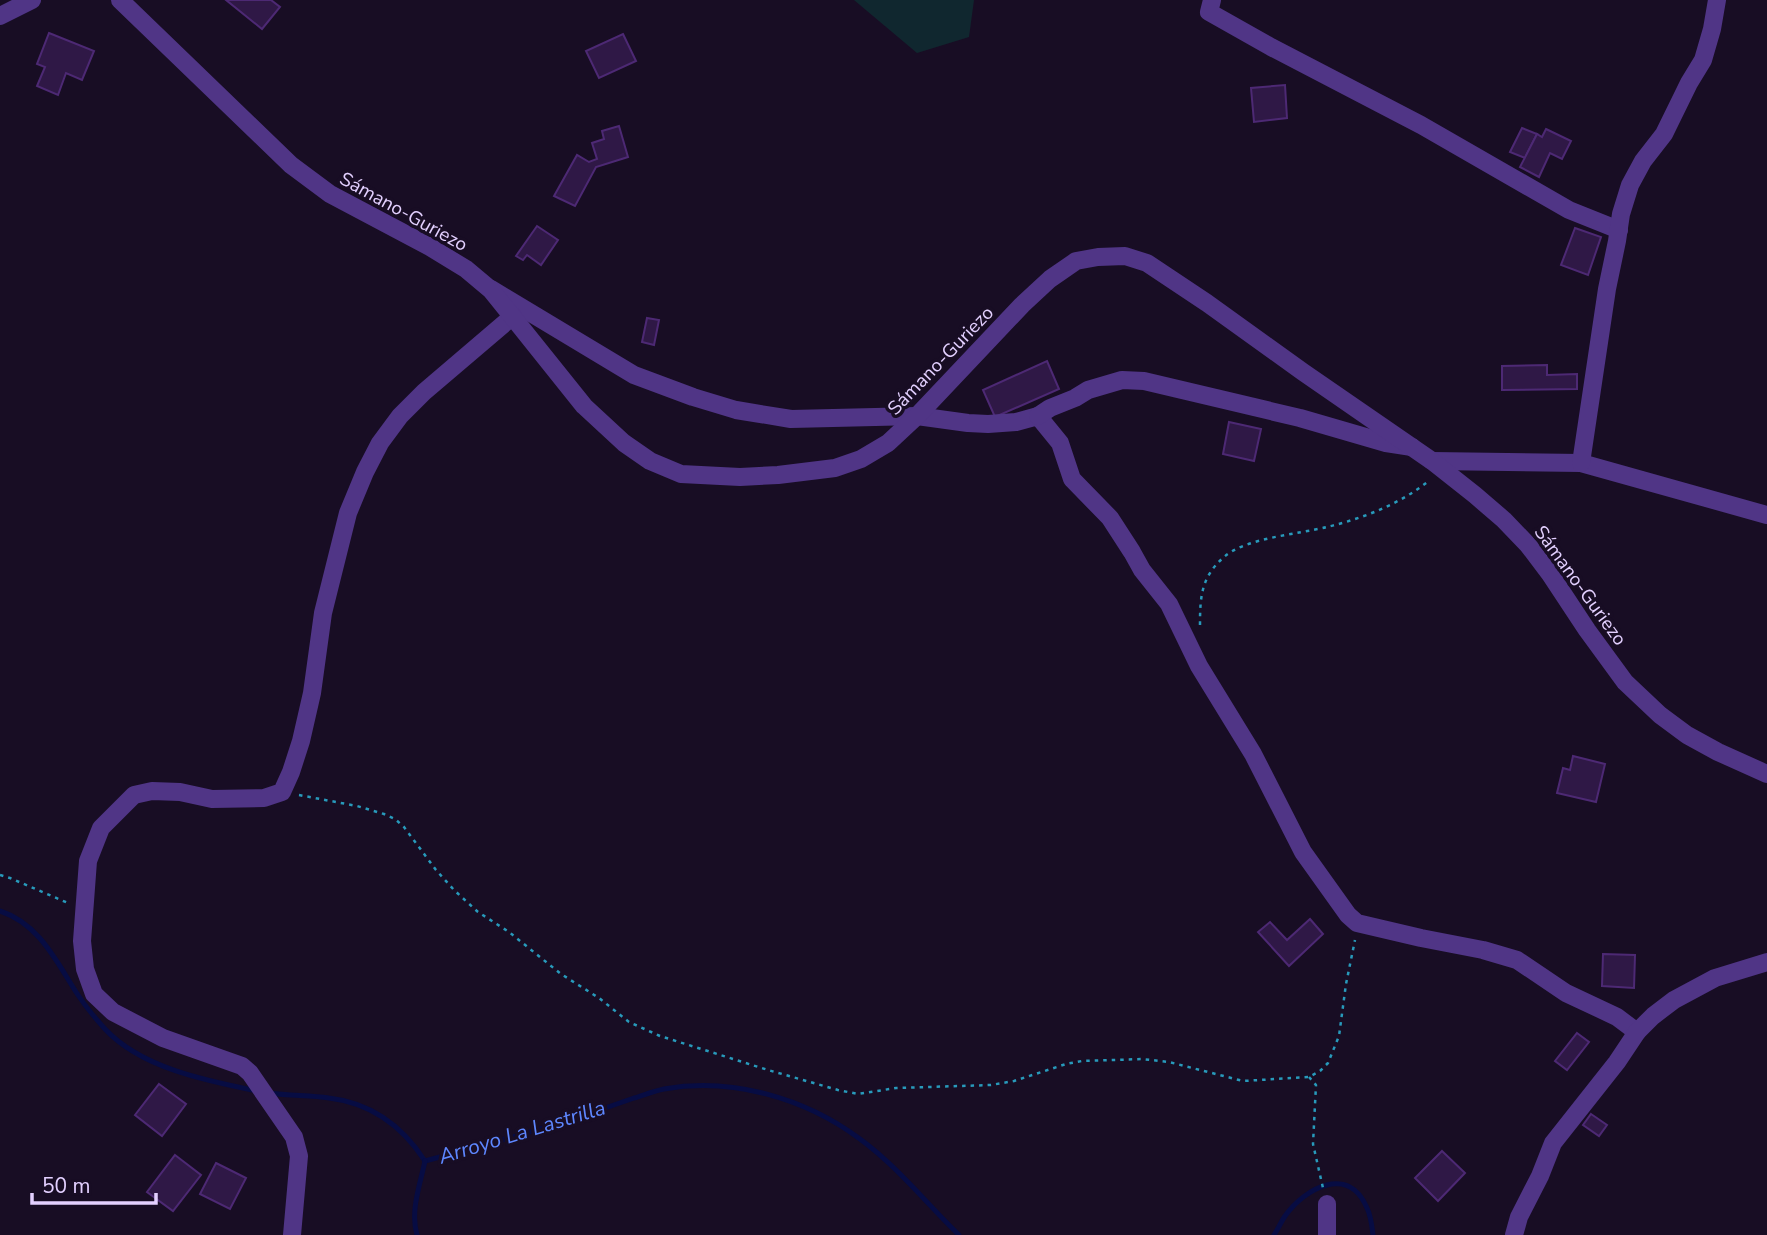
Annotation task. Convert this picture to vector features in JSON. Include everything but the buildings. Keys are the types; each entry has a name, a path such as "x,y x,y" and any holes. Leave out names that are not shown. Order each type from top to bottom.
{"street":[{"path":"0,16 32,0"},
{"name":"Sámano-Guriezo","path":"120,0 292,166 330,194 466,269 486,286 513,317 584,406 624,443 650,461 681,474 740,477 778,475 835,468 861,459 888,443 1023,305 1050,279 1076,261 1125,256 1147,263 1438,465 1504,520 1528,545 1625,682 1660,715 1687,735 1767,774"},
{"path":"1212,0 1209,12 1421,125 1569,210 1619,230"},
{"path":"1581,463 1621,214 1630,185 1643,161 1664,134 1703,60 1717,0"},
{"path":"486,286 634,375 736,410 790,419 917,416 988,424 1016,422 1038,416 1088,390 1122,380 1144,381 1300,418 1386,443 1412,447"},
{"path":"292,1235 299,1156 294,1137 250,1073 242,1066 163,1038 132,1023 113,1012 94,994 85,969 82,941 88,861 101,828 134,795 152,790 180,792 212,799 264,797 282,793 301,741 312,693 323,613 348,513 365,472 380,443 400,416 424,392 513,317"},
{"path":"1038,416 1060,443 1072,479 1110,518 1142,570 1169,604 1199,666 1253,754 1303,852 1348,915 1357,923 1517,960 1566,993 1616,1017 1637,1032"},
{"path":"1438,465 1581,463 1767,515"},
{"path":"1514,1235 1553,1143 1617,1062 1637,1032 1674,1000 1714,978 1767,962"},
{"path":"1326,1200 1327,1235"}],"path":[{"path":"1199,636 1200,596 1207,579 1224,556 1241,546 1367,516 1423,486 1438,465"},
{"path":"282,793 357,806 395,819 445,880 478,912 629,1022 660,1036 858,1094 896,1088 991,1085 1074,1063 1112,1060 1169,1062 1243,1081 1309,1077 1328,1063 1339,1035 1357,923"},
{"path":"0,875 84,910"},
{"path":"1309,1077 1316,1085 1312,1144 1326,1200"}],"shaded area":[{"path":"854,0 974,0 969,37 917,53"}],"waterway":[{"name":"Arroyo La Lastrilla","path":"0,911 14,917 37,935 105,1029 137,1054 176,1071 257,1091"},
{"name":"Arroyo La Lastrilla","path":"425,1161 555,1125 660,1090 690,1086 741,1089 767,1094 816,1112 860,1139 911,1185 959,1235"},
{"name":"Arroyo La Lastrilla","path":"270,1093 329,1098 359,1105 396,1127 425,1161"},
{"path":"417,1235 415,1207 425,1161"},
{"name":"Arroyo La Lastrilla","path":"1274,1235 1285,1216 1304,1197 1327,1185 1338,1184 1349,1187 1359,1195 1367,1208 1373,1235"}]}
